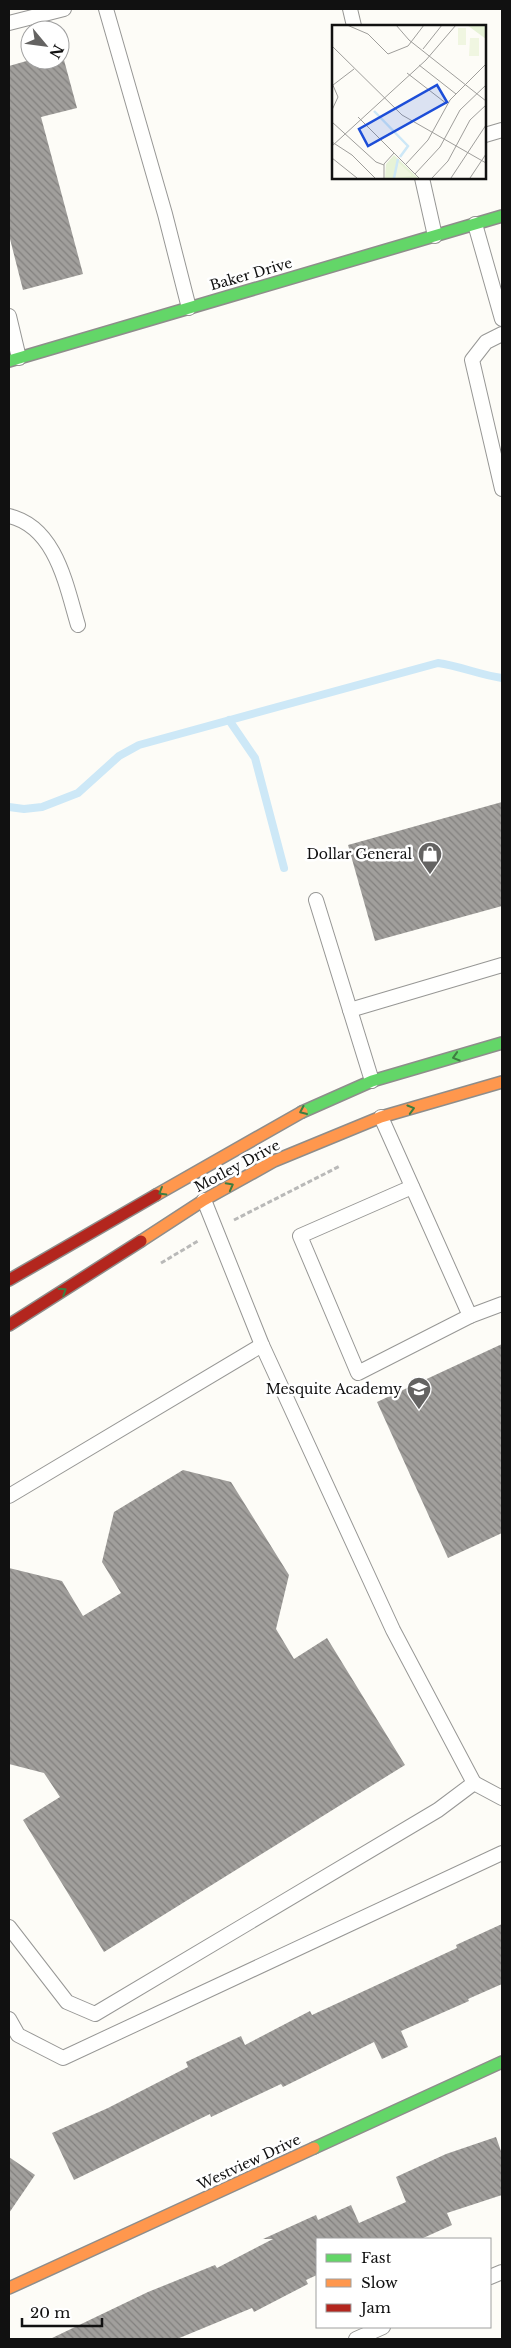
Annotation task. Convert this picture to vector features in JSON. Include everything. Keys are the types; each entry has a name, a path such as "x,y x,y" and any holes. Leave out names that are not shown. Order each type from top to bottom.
{"main road":[{"name":"Baker Drive","path":"14,360 502,216"},
{"name":"Motley Drive","path":"9,1280 291,1117 373,1085 502,1043"},
{"name":"Motley Drive","path":"9,1325 204,1200 274,1161 380,1113 502,1082"},
{"name":"Westview Drive","path":"9,2288 502,2062"}],"lane":[{"path":"9,24 64,9"},
{"path":"106,9 165,214 189,308"},
{"path":"350,9 354,25"},
{"path":"486,135 502,130"},
{"path":"422,179 435,236"},
{"path":"475,224 502,319"},
{"path":"9,316 14,360"},
{"path":"502,334 486,342 472,360 502,489"},
{"path":"9,516 24,521 33,528 58,559 78,625"},
{"path":"316,900 373,1085"},
{"path":"350,1010 502,965"},
{"path":"380,1113 470,1316"},
{"path":"412,1187 300,1236 358,1373 470,1316 502,1304"},
{"path":"204,1200 262,1345 393,1630 474,1783 502,1798"},
{"path":"9,1496 262,1345"},
{"path":"9,1927 67,2002 95,2014 438,1810 474,1783"},
{"path":"9,2019 18,2035 63,2058 502,1853"},
{"path":"356,2339 381,2328"}],"path":[{"path":"158,1265 216,1230 342,1165"}],"building":[{"path":"20,63 20,70 67,70 77,108 41,117 83,274 23,290 9,235 9,66"},
{"name":"Dollar General","path":"502,802 502,906 375,941 348,845"},
{"path":"502,1344 502,1533 448,1558 377,1402"},
{"path":"183,1470 231,1482 289,1575 276,1629 294,1659 327,1638 405,1765 104,1952 23,1820 60,1797 44,1773 9,1764 9,1568 62,1581 83,1616 121,1593 102,1562 114,1512"},
{"path":"502,1924 502,1984 401,2031 408,2047 382,2059 374,2042 283,2087 281,2084 211,2117 210,2114 74,2180 52,2133 108,2108 188,2067 186,2062 241,2036 245,2045 310,2011 312,2015 457,1948 456,1945"},
{"path":"496,2137 502,2154 502,2195 447,2213 452,2225 423,2238 316,2238 316,2275 306,2280 308,2284 254,2312 252,2308 177,2339 50,2339 148,2292 215,2265 217,2268 273,2239 263,2239 316,2215 318,2220 351,2205 359,2223 406,2202 396,2177 446,2154"},
{"path":"9,2157 35,2175 9,2213"}],"waterway":[{"path":"9,807 24,809 42,807 78,793 119,756 139,745 438,663 502,678"},
{"path":"229,720 255,758 284,868"}],"traffic: fast":[{"path":"9,361 502,216"},
{"path":"302,1112 372,1081 502,1043"},
{"path":"314,2148 502,2062"}],"traffic: slow":[{"path":"141,1241 204,1200 274,1161 381,1117 502,1082"},
{"path":"156,1195 302,1112"},
{"path":"9,2288 314,2148"}],"traffic: jam":[{"path":"9,1280 156,1195"},
{"path":"9,1325 141,1241"}],"place":[{"name":"Dollar General","path":"430,875"},
{"name":"Mesquite Academy","path":"419,1410"}]}
